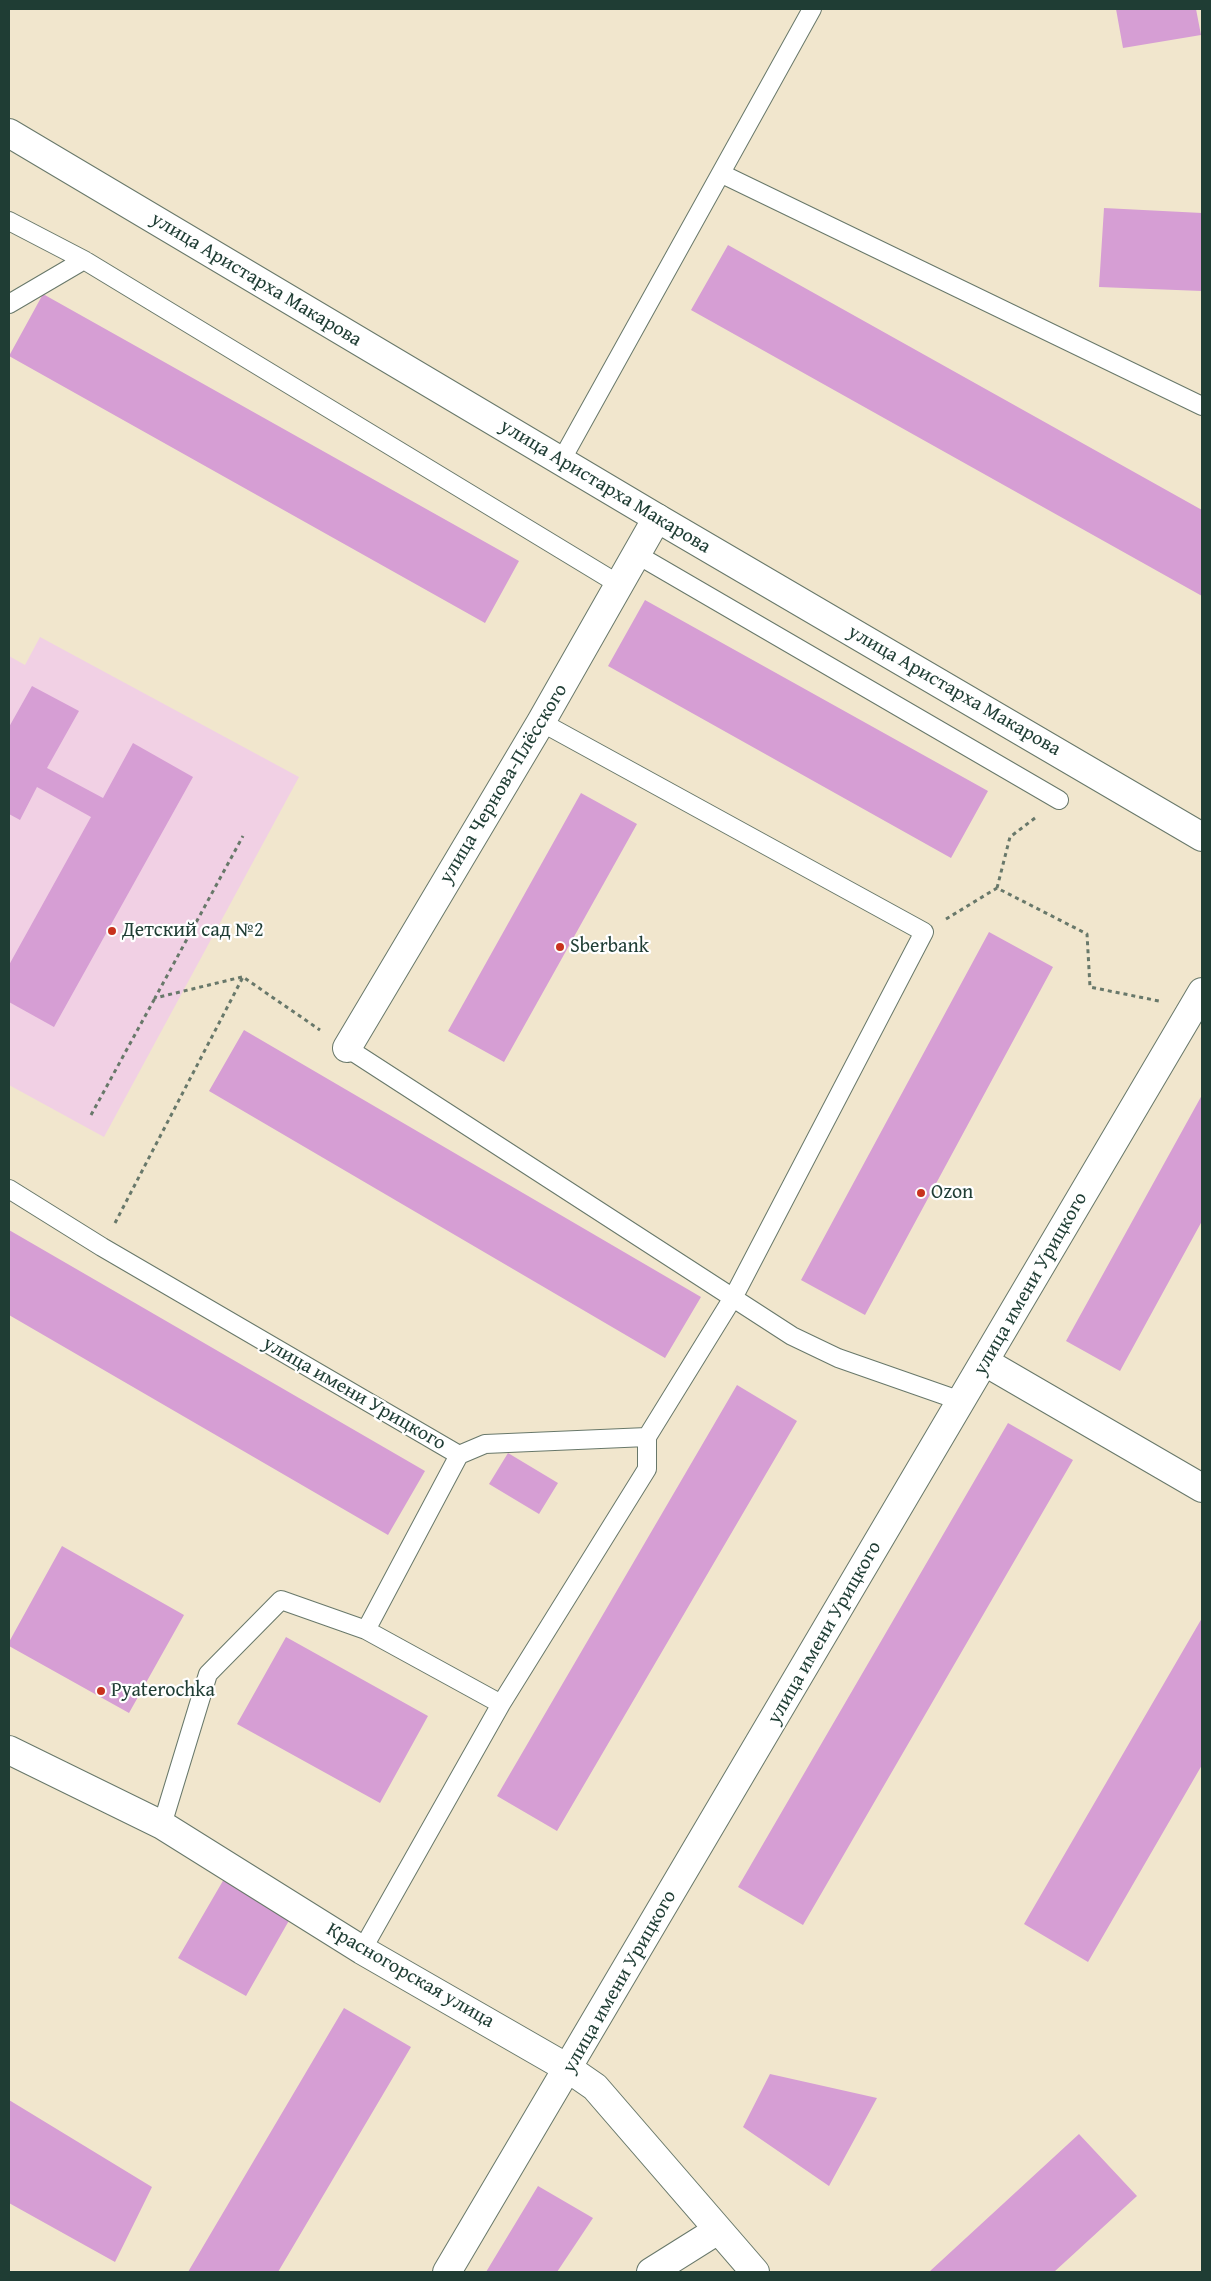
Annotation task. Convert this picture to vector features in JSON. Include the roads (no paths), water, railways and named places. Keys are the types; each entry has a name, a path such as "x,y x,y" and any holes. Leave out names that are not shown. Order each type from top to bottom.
{"street":[{"name":"улица Аристарха Макарова","path":"9,133 657,518 1202,837"},
{"name":"улица Чернова-Плёсского","path":"347,1048 541,722 657,518"},
{"name":"улица имени Урицкого","path":"447,2272 1197,1000"},
{"path":"985,1362 1202,1488"},
{"name":"Красногорская улица","path":"9,1750 162,1825 362,1950 569,2068 595,2087 613,2106 755,2272"},
{"path":"651,2272 718,2230"}],"lane":[{"path":"561,461 812,9"},
{"path":"722,174 1202,406"},
{"path":"9,220 84,260 620,585"},
{"path":"9,304 84,260"},
{"path":"636,554 1059,800"},
{"path":"362,1950 500,1704 647,1469 647,1437 734,1296 924,932 541,722"},
{"path":"347,1048 734,1296 792,1336 838,1358 961,1401"},
{"name":"улица имени Урицкого","path":"9,1189 102,1248 459,1455 366,1630"},
{"path":"459,1455 485,1444 647,1437"},
{"path":"162,1825 208,1674 281,1600 366,1630 500,1704"}],"place":[{"name":"Детский сад №2","path":"112,931"},
{"name":"Sberbank","path":"560,947"},
{"name":"Ozon","path":"921,1193"},
{"name":"Pyaterochka","path":"101,1691"}]}
